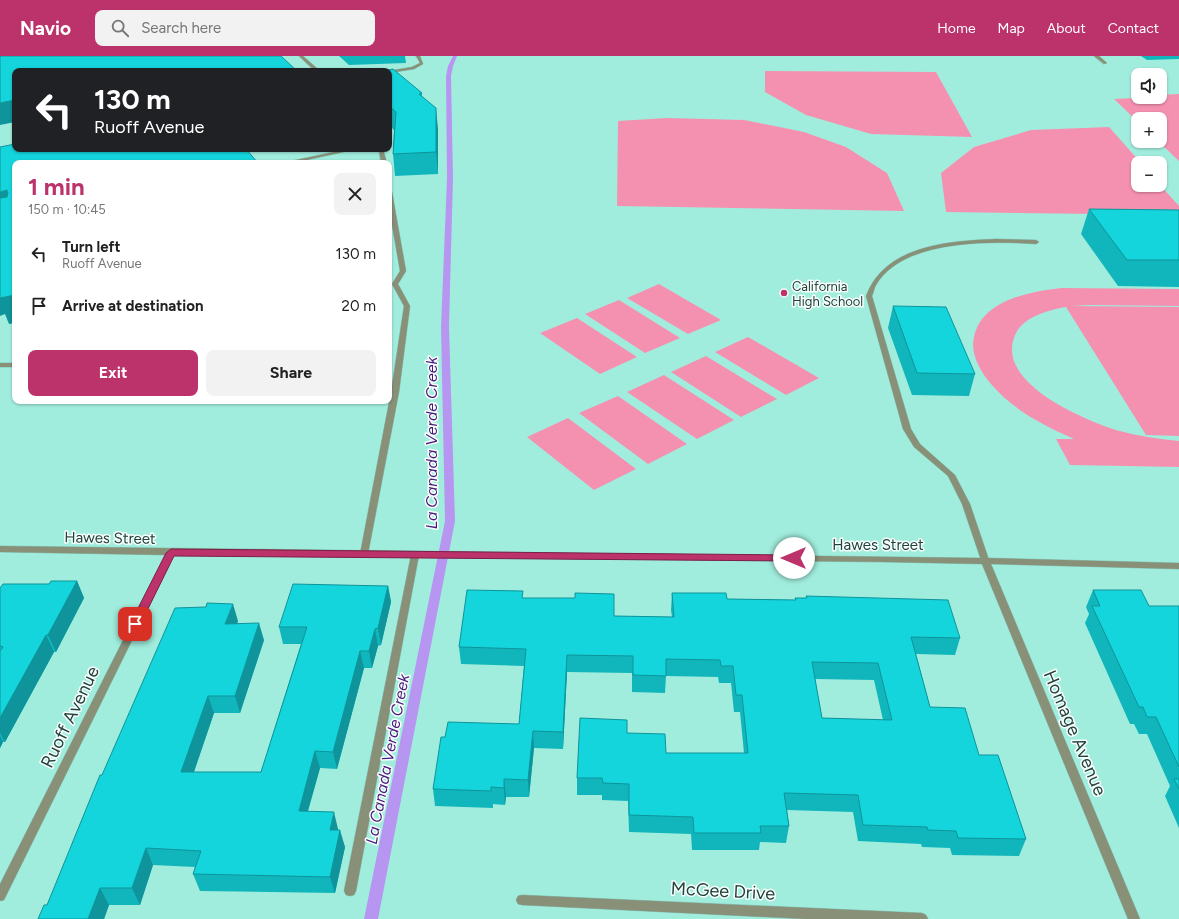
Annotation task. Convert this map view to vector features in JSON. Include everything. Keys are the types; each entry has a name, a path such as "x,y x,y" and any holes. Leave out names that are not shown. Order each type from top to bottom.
{"street":[{"path":"301,56 315,68"},
{"path":"392,71 412,68 422,63 418,56"},
{"path":"1096,56 1105,63"},
{"path":"300,160 340,152"},
{"path":"392,209 403,271 395,284 407,306 392,389"},
{"name":"Homage Avenue","path":"1036,242 1007,240 966,242 923,251 903,258 889,266 875,282 869,296 907,429 917,445 951,475 966,504 985,560 1134,919"},
{"path":"0,365 12,365"},
{"path":"364,554 389,404"},
{"name":"Hawes Street","path":"0,549 171,553 985,560 1179,566"},
{"name":"Ruoff Avenue","path":"0,896 171,553"},
{"path":"350,890 420,555"},
{"name":"McGee Drive","path":"522,900 922,919"}],"shaded area":[{"path":"765,71 936,72 972,137 871,134 806,115 765,92"},
{"path":"1179,94 1179,161 1165,148 1167,148 1167,112 1131,112 1131,115 1114,99 1131,98 1131,104 1167,104 1167,95"},
{"path":"667,118 744,120 804,132 846,147 887,173 904,211 617,206 618,121"},
{"path":"1109,127 1135,156 1131,156 1131,192 1166,192 1179,206 1179,215 946,212 941,173 974,147 1031,130"},
{"path":"659,284 721,320 688,334 627,298"},
{"path":"1061,288 1179,289 1179,306 1071,306 1179,307 1179,436 1146,435 1066,307 1051,310 1035,316 1022,325 1014,338 1012,355 1019,370 1031,384 1047,397 1065,408 1101,425 1116,430 1148,437 1179,441 1179,467 1070,465 1056,439 1074,439 1029,416 1009,402 983,374 973,350 973,343 979,324 986,314 1008,300 1035,292"},
{"path":"619,300 680,338 645,353 585,314"},
{"path":"577,318 637,357 600,374 540,333"},
{"path":"748,337 819,378 786,395 715,352"},
{"path":"706,356 777,399 741,417 671,372"},
{"path":"664,375 734,420 697,439 627,392"},
{"path":"618,396 687,444 648,464 579,413"},
{"path":"568,418 636,469 594,490 527,437"}],"building":[{"path":"0,56 281,56 294,68 12,68 12,101 0,103"},
{"path":"392,69 422,93 419,94 436,108 436,152 393,154 396,112 392,109"},
{"path":"12,145 12,152 249,152 255,160 12,160 12,296 0,298 0,198 7,197 8,192 7,190 0,192 0,147"},
{"path":"1089,209 1179,210 1179,260 1127,260"},
{"path":"893,306 946,307 975,374 917,373"},
{"path":"51,581 77,581 0,718 0,651 3,647 0,646 0,588 3,584 49,584"},
{"path":"293,584 388,586 378,628 375,629 369,651 360,651 333,752 315,751 299,811 334,812 330,830 340,830 330,877 193,874 201,851 146,848 132,888 100,888 88,919 38,919 44,905 47,905 100,775 102,775 175,608 206,607 207,603 233,604 225,624 259,623 235,696 208,696 181,772 261,772 307,627 279,627"},
{"path":"467,590 523,591 522,598 575,598 575,593 614,594 614,616 674,617 672,593 726,593 727,599 796,600 795,598 807,598 806,596 948,600 960,638 911,637 930,707 965,708 979,755 998,755 1026,839 958,838 956,831 928,830 927,827 863,825 858,795 784,793 789,826 760,826 761,833 694,833 693,817 629,815 629,784 603,783 602,778 577,778 580,718 627,720 627,733 665,734 666,753 748,753 742,695 736,695 733,666 721,666 720,660 666,659 666,676 633,675 633,656 567,655 563,732 533,731 528,780 504,779 504,788 491,787 491,791 433,789 441,737 445,737 448,722 519,724 526,649 459,647","holes":["812,662 878,663 892,720 822,718"]},
{"path":"1093,590 1141,590 1149,606 1179,606 1179,767 1156,717 1147,717 1143,707 1139,707 1092,606 1100,606"},
{"path":"1174,779 1179,779 1179,789"}],"waterway":[{"name":"La Canada Verde Creek","path":"371,919 450,521 445,327 450,178 448,76 450,66 455,56"}],"place":[{"name":"California High School","path":"784,293"}],"route":[{"path":"135,624 171,553 794,558"}]}
